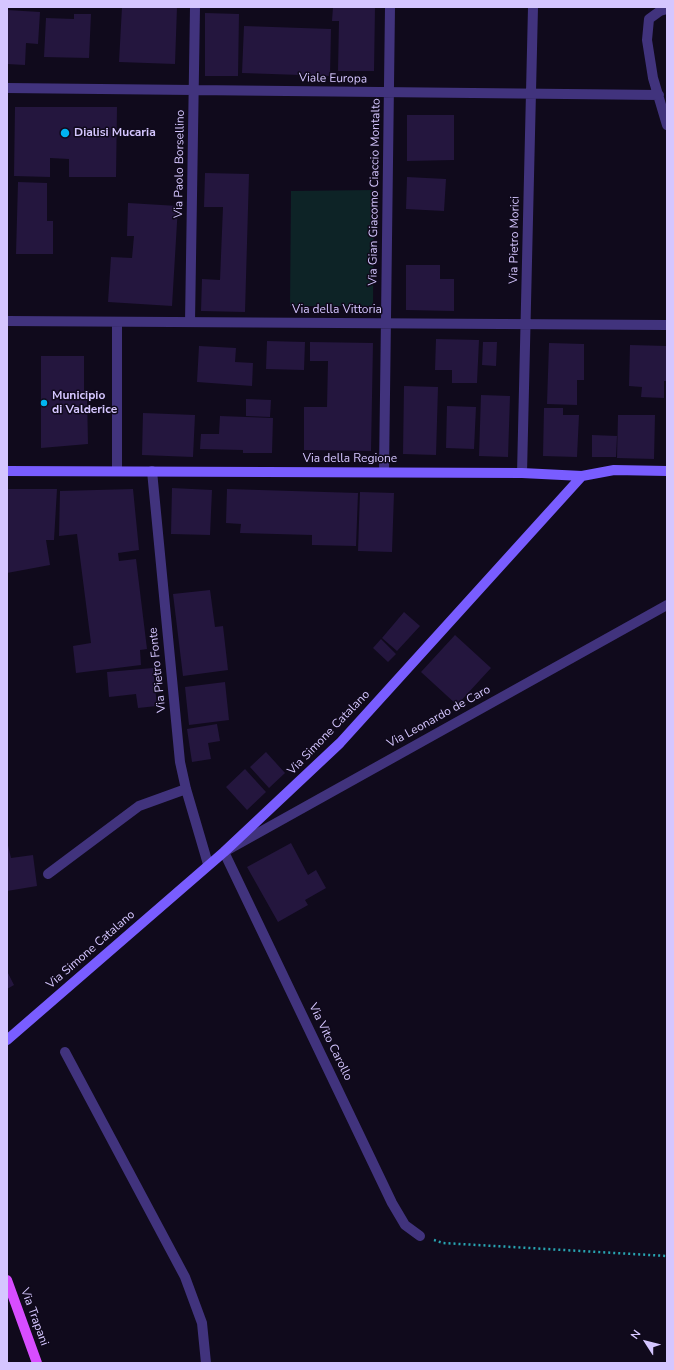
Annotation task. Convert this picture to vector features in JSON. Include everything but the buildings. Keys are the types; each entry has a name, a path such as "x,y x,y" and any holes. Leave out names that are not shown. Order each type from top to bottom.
{"main road":[{"path":"582,476 614,470 667,471"},
{"name":"Via della Regione","path":"7,471 522,473 582,476"},
{"name":"Via Simone Catalano","path":"7,1040 208,864 224,852 340,743 582,476"},
{"name":"Via Trapani","path":"7,1280 37,1363"}],"street":[{"name":"Via Paolo Borsellino","path":"190,322 195,7"},
{"name":"Via Gian Giacomo Ciaccio Montalto","path":"384,472 390,7"},
{"name":"Via Pietro Morici","path":"522,473 534,7"},
{"path":"667,9 660,11 649,19 647,40 654,78 667,125"},
{"name":"Viale Europa","path":"7,88 659,95"},
{"name":"Via della Vittoria","path":"7,321 667,324"},
{"path":"117,322 117,471"},
{"name":"Via Pietro Fonte","path":"152,471 180,762 186,789 208,864"},
{"name":"Via Leonardo de Caro","path":"224,852 667,605"},
{"path":"48,874 139,806 186,789"},
{"name":"Via Vito Carollo","path":"224,852 392,1203 406,1225 420,1236"},
{"path":"65,1052 185,1277 202,1323 206,1363"}],"path":[{"path":"420,1236 443,1243 667,1256"}],"green space":[{"path":"374,190 373,306 290,306 291,191"}],"place":[{"name":"Dialisi Mucaria","path":"65,133"},
{"name":"Municipio di Valderice","path":"44,403"}]}
